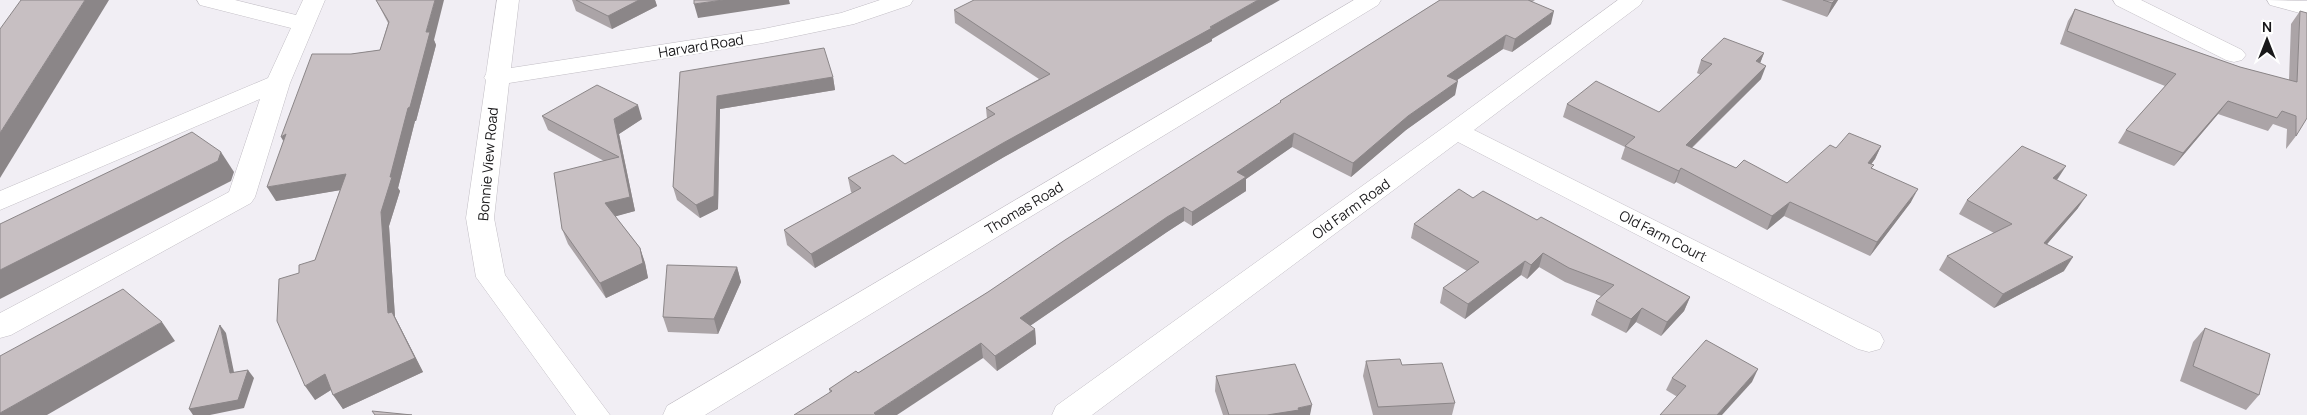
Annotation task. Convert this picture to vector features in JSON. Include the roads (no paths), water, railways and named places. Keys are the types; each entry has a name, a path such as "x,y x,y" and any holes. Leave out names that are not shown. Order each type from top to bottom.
{"street":[{"path":"208,0 304,24"},
{"path":"0,327 241,197 278,83 314,0"},
{"name":"Bonnie View Road","path":"508,0 496,78 480,218 491,277 594,415"},
{"name":"Harvard Road","path":"496,78 763,36 846,19 902,0"},
{"name":"Thomas Road","path":"679,415 1370,0"},
{"name":"Old Farm Road","path":"1068,415 1456,132 1632,0"},
{"path":"2124,0 2234,55"},
{"path":"2278,0 2307,8"},
{"path":"0,201 278,83"},
{"name":"Old Farm Court","path":"1456,132 1869,341"}]}
